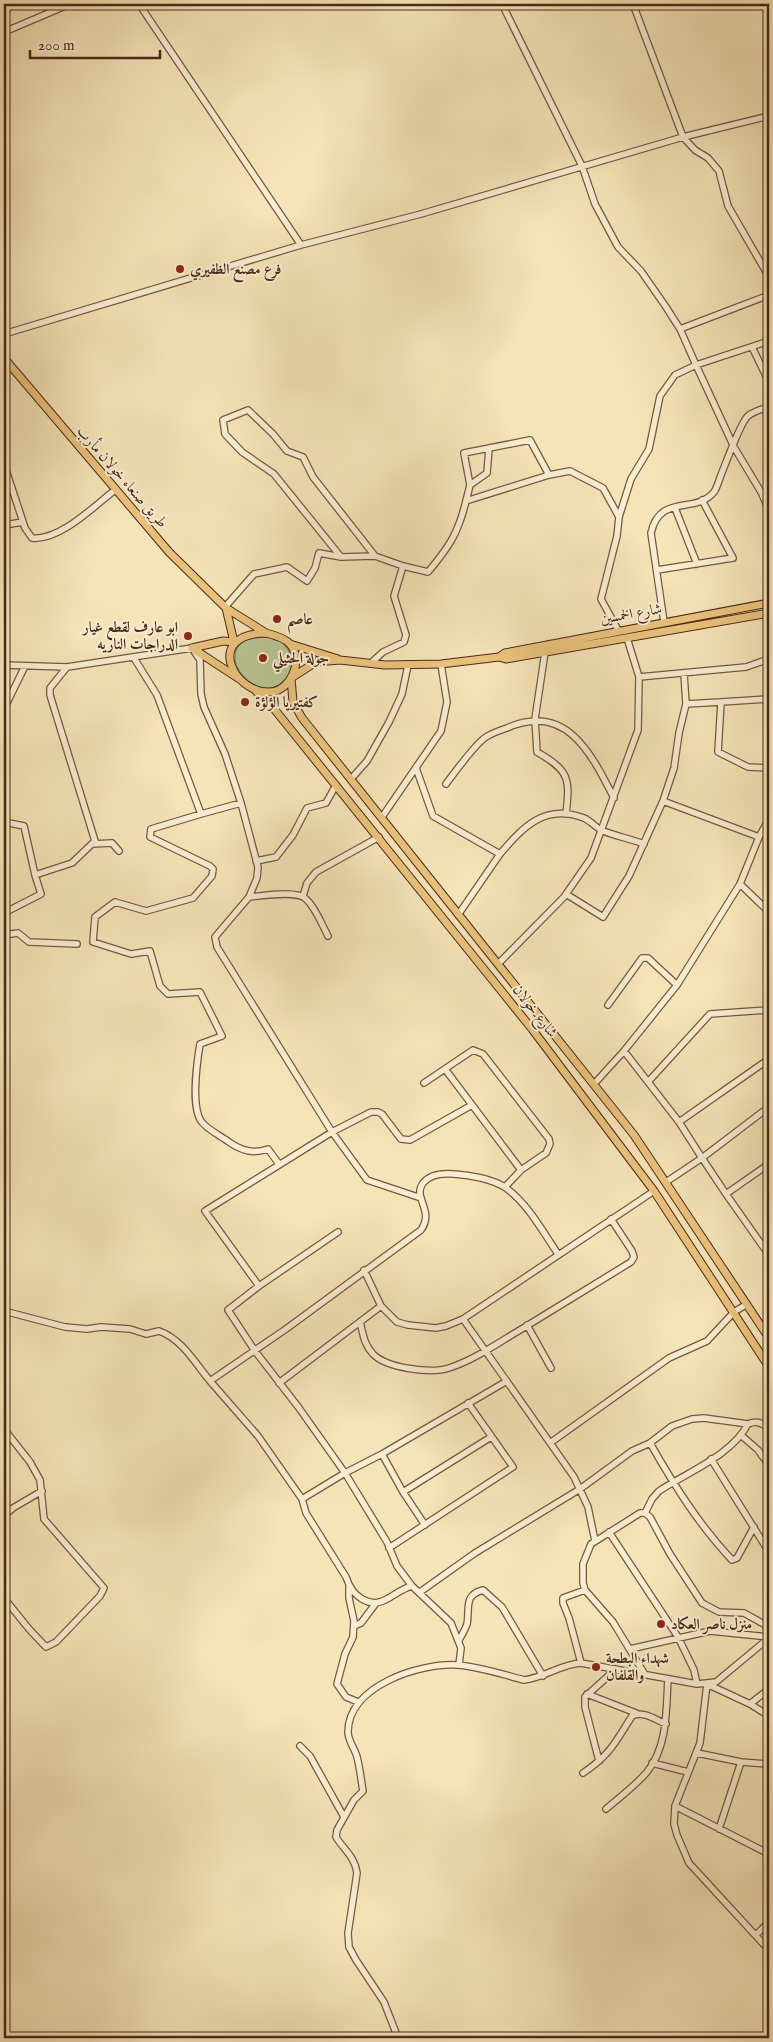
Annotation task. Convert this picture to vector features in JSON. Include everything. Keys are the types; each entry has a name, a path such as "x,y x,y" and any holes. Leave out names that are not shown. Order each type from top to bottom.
{"main road":[{"name":"طريق صنعاء خولان مأرب","path":"4,358 169,552 225,608 266,633"},
{"name":"شارع الخمسين","path":"499,657 505,652 769,603"},
{"path":"225,608 234,642 230,661 232,668 241,680"},
{"name":"شارع الخمسين","path":"291,678 316,662 340,660 408,665 441,664 499,657 506,659 769,613"},
{"path":"266,633 277,636 290,644 296,662 291,678 286,684 276,691 264,692 254,689 192,648 223,641 234,642 248,634 266,633"},
{"name":"شارع الخمسين","path":"290,644 340,660"},
{"name":"شارع خولان","path":"291,678 293,702 297,710 634,1136 769,1338"},
{"name":"شارع خولان","path":"254,689 276,710 532,1029 654,1191 769,1367"},
{"path":"532,1029 545,1024"}],"street":[{"path":"4,32 70,4"},
{"path":"138,4 301,245"},
{"path":"502,4 582,166 595,204 618,247 641,271 680,330 734,447 761,492 769,510"},
{"path":"633,4 683,137 696,150 708,158 719,171 728,206 769,276"},
{"path":"4,334 301,245 421,214 683,137 769,116"},
{"path":"680,330 769,295"},
{"path":"618,630 601,599 617,536 619,517 631,479 649,449 660,396 675,375 696,365 769,341"},
{"path":"752,347 769,382"},
{"path":"664,622 651,533 653,522 660,513 702,500 714,493 734,447 739,429 746,417 769,407"},
{"path":"340,557 274,474 242,452 225,434 223,420 248,410 273,434 287,451 303,457 313,476 376,556"},
{"path":"225,608 254,574 287,567 297,576 307,581 315,568 319,553 340,557 376,556 403,566 428,572 450,546 460,524 470,485 464,453 530,440 549,475"},
{"path":"470,485 487,473 489,448"},
{"path":"4,464 23,522 28,535 32,538 46,536 73,523 115,490"},
{"path":"466,501 549,475 570,471 603,488 619,517"},
{"path":"657,570 733,558 702,500"},
{"path":"675,508 697,564"},
{"path":"4,525 23,522"},
{"path":"371,663 383,652 404,642 406,635 394,596 403,566"},
{"path":"498,964 566,894 591,858 638,730 639,677 627,638"},
{"path":"4,665 66,667 192,648 200,660 201,694 204,707 225,754 241,803 256,862 257,878 249,897 219,932 216,937 217,947 332,1132 367,1180 421,1198"},
{"path":"545,652 536,719 537,752 564,772 569,788 566,814"},
{"path":"134,658 157,695 200,814"},
{"path":"639,677 746,667 769,660"},
{"path":"382,817 441,730 447,702 441,664"},
{"path":"351,779 367,761 389,722 402,694 408,665"},
{"path":"4,709 25,666"},
{"path":"35,876 72,863 95,841 50,695 50,688 66,667"},
{"path":"566,894 603,917 629,876 663,801 674,768 686,704 684,674"},
{"path":"686,704 769,699"},
{"path":"721,702 718,752 748,767 769,768"},
{"path":"446,784 486,737 521,722 536,719 561,726 588,750 614,798"},
{"path":"416,768 433,816 500,854"},
{"path":"256,862 276,857 293,835 307,808 326,804 336,785"},
{"path":"663,801 759,836"},
{"path":"241,803 151,829 150,837 154,841 210,866 213,869 212,876 193,898 155,909 146,911 115,902 95,917 93,942 131,954 150,951 160,986 168,994 200,992 222,1036 200,1044 196,1075 197,1114 202,1123 235,1146 256,1153 268,1149 280,1164"},
{"path":"458,915 500,854 520,831 535,820 557,812 584,818 602,830 644,844"},
{"path":"594,1084 624,1051 677,985 740,884 759,836 769,819"},
{"path":"4,822 24,826 41,894 4,913"},
{"path":"303,896 316,872 378,837"},
{"path":"92,844 112,843 120,851"},
{"path":"740,884 769,912"},
{"path":"249,897 292,894 303,896 309,902 328,936"},
{"path":"4,935 18,933 29,942 77,944"},
{"path":"608,1005 642,958 648,958 677,985"},
{"path":"648,1082 710,1014 768,1010"},
{"path":"424,1083 473,1050 484,1054 549,1139 550,1144 546,1153 521,1170 505,1187"},
{"path":"624,1051 679,1122 769,1255"},
{"path":"679,1122 769,1059"},
{"path":"446,1069 521,1170"},
{"path":"259,1286 205,1210 332,1132 371,1112 382,1114 401,1139 410,1140 472,1105"},
{"path":"666,1182 702,1158 769,1107"},
{"path":"726,1194 769,1164"},
{"path":"210,1381 421,1230 426,1223 426,1216 420,1188 424,1181 442,1173 473,1176 505,1187 525,1207 558,1254"},
{"path":"364,1270 381,1306 397,1322 436,1328 446,1326 463,1319 654,1191"},
{"path":"360,1322 366,1346 373,1355 400,1366 427,1371 450,1368 485,1351 631,1262 634,1257 632,1251 611,1220"},
{"path":"338,1232 259,1286 228,1310 254,1351 345,1473 390,1548 397,1566 412,1586 451,1623 461,1648 459,1665"},
{"path":"550,1443 669,1358 707,1341 734,1312 747,1304"},
{"path":"279,1383 381,1306"},
{"path":"4,1310 66,1326 88,1329 102,1327 130,1328 146,1334 159,1331 173,1338 184,1347 210,1381 258,1436 302,1499 306,1513 346,1577 354,1626 352,1641 345,1654 337,1684 346,1697 358,1702"},
{"path":"463,1319 580,1489 588,1507 595,1541"},
{"path":"527,1325 551,1368"},
{"path":"302,1499 507,1381"},
{"path":"390,1548 513,1467 468,1403"},
{"path":"420,1592 475,1553 580,1489 632,1451 650,1442 672,1426 692,1419 704,1418 748,1424 755,1421 769,1428"},
{"path":"646,1513 659,1491 742,1436 748,1424"},
{"path":"4,1429 40,1480 44,1520 104,1588 100,1596 56,1642 46,1647 4,1598"},
{"path":"742,1436 769,1465"},
{"path":"403,1492 492,1437"},
{"path":"650,1442 672,1482 707,1531 732,1560 737,1558 754,1527"},
{"path":"762,1456 769,1450"},
{"path":"382,1454 403,1492 425,1525"},
{"path":"711,1458 769,1552"},
{"path":"4,1516 13,1508 42,1491"},
{"path":"644,1673 614,1622 585,1590 583,1583 583,1564 591,1544 640,1513 646,1513 650,1517 663,1542 702,1603 719,1612 744,1613 769,1627"},
{"path":"610,1532 678,1637 694,1670 697,1684"},
{"path":"354,1626 361,1622 376,1604 395,1596 403,1588 412,1586"},
{"path":"349,1587 364,1600 376,1604"},
{"path":"459,1640 466,1626 468,1603 471,1596 475,1592 483,1590 502,1607 543,1676"},
{"path":"581,1663 569,1618 562,1603 563,1598 585,1590"},
{"path":"630,1649 710,1631 769,1638"},
{"path":"398,2038 384,2002 349,1947 348,1933 357,1873 353,1858 336,1837 337,1830 354,1800 363,1791 357,1756 348,1733 358,1702 397,1675 415,1670 459,1665 524,1680 543,1676 571,1664 581,1663 697,1684 707,1684 716,1682 769,1638"},
{"path":"600,1762 585,1707 585,1697 616,1669"},
{"path":"606,1808 640,1778 657,1755 666,1724 668,1679"},
{"path":"707,1684 750,1704 769,1716"},
{"path":"707,1684 700,1743 675,1806 674,1824 689,1864 769,1950"},
{"path":"750,1704 769,1689"},
{"path":"587,1694 666,1724"},
{"path":"583,1773 600,1762 611,1750 632,1716 636,1713"},
{"path":"300,1746 310,1756 344,1818"},
{"path":"697,1753 741,1762 769,1764"},
{"path":"719,1829 741,1762"},
{"path":"652,1763 688,1772"},
{"path":"675,1806 769,1854"},
{"path":"756,1936 769,1922"}],"green space":[{"path":"256,637 275,639 282,643 290,656 292,663 287,678 275,687 264,688 254,684 245,678 238,669 235,659 236,650 243,642"}],"place":[{"name":"فرع مصنع الظفيري","path":"180,269"},
{"name":"عاصم","path":"277,619"},
{"name":"ابو عارف لقطع غيار الدراجات الناريه","path":"188,636"},
{"name":"جولة الحثيلي","path":"263,658"},
{"name":"كفتيريا الؤلؤة","path":"245,702"},
{"name":"منزل ناصر العكاد","path":"661,1624"},
{"name":"شهداء البطحة والقلفان","path":"596,1667"}]}
